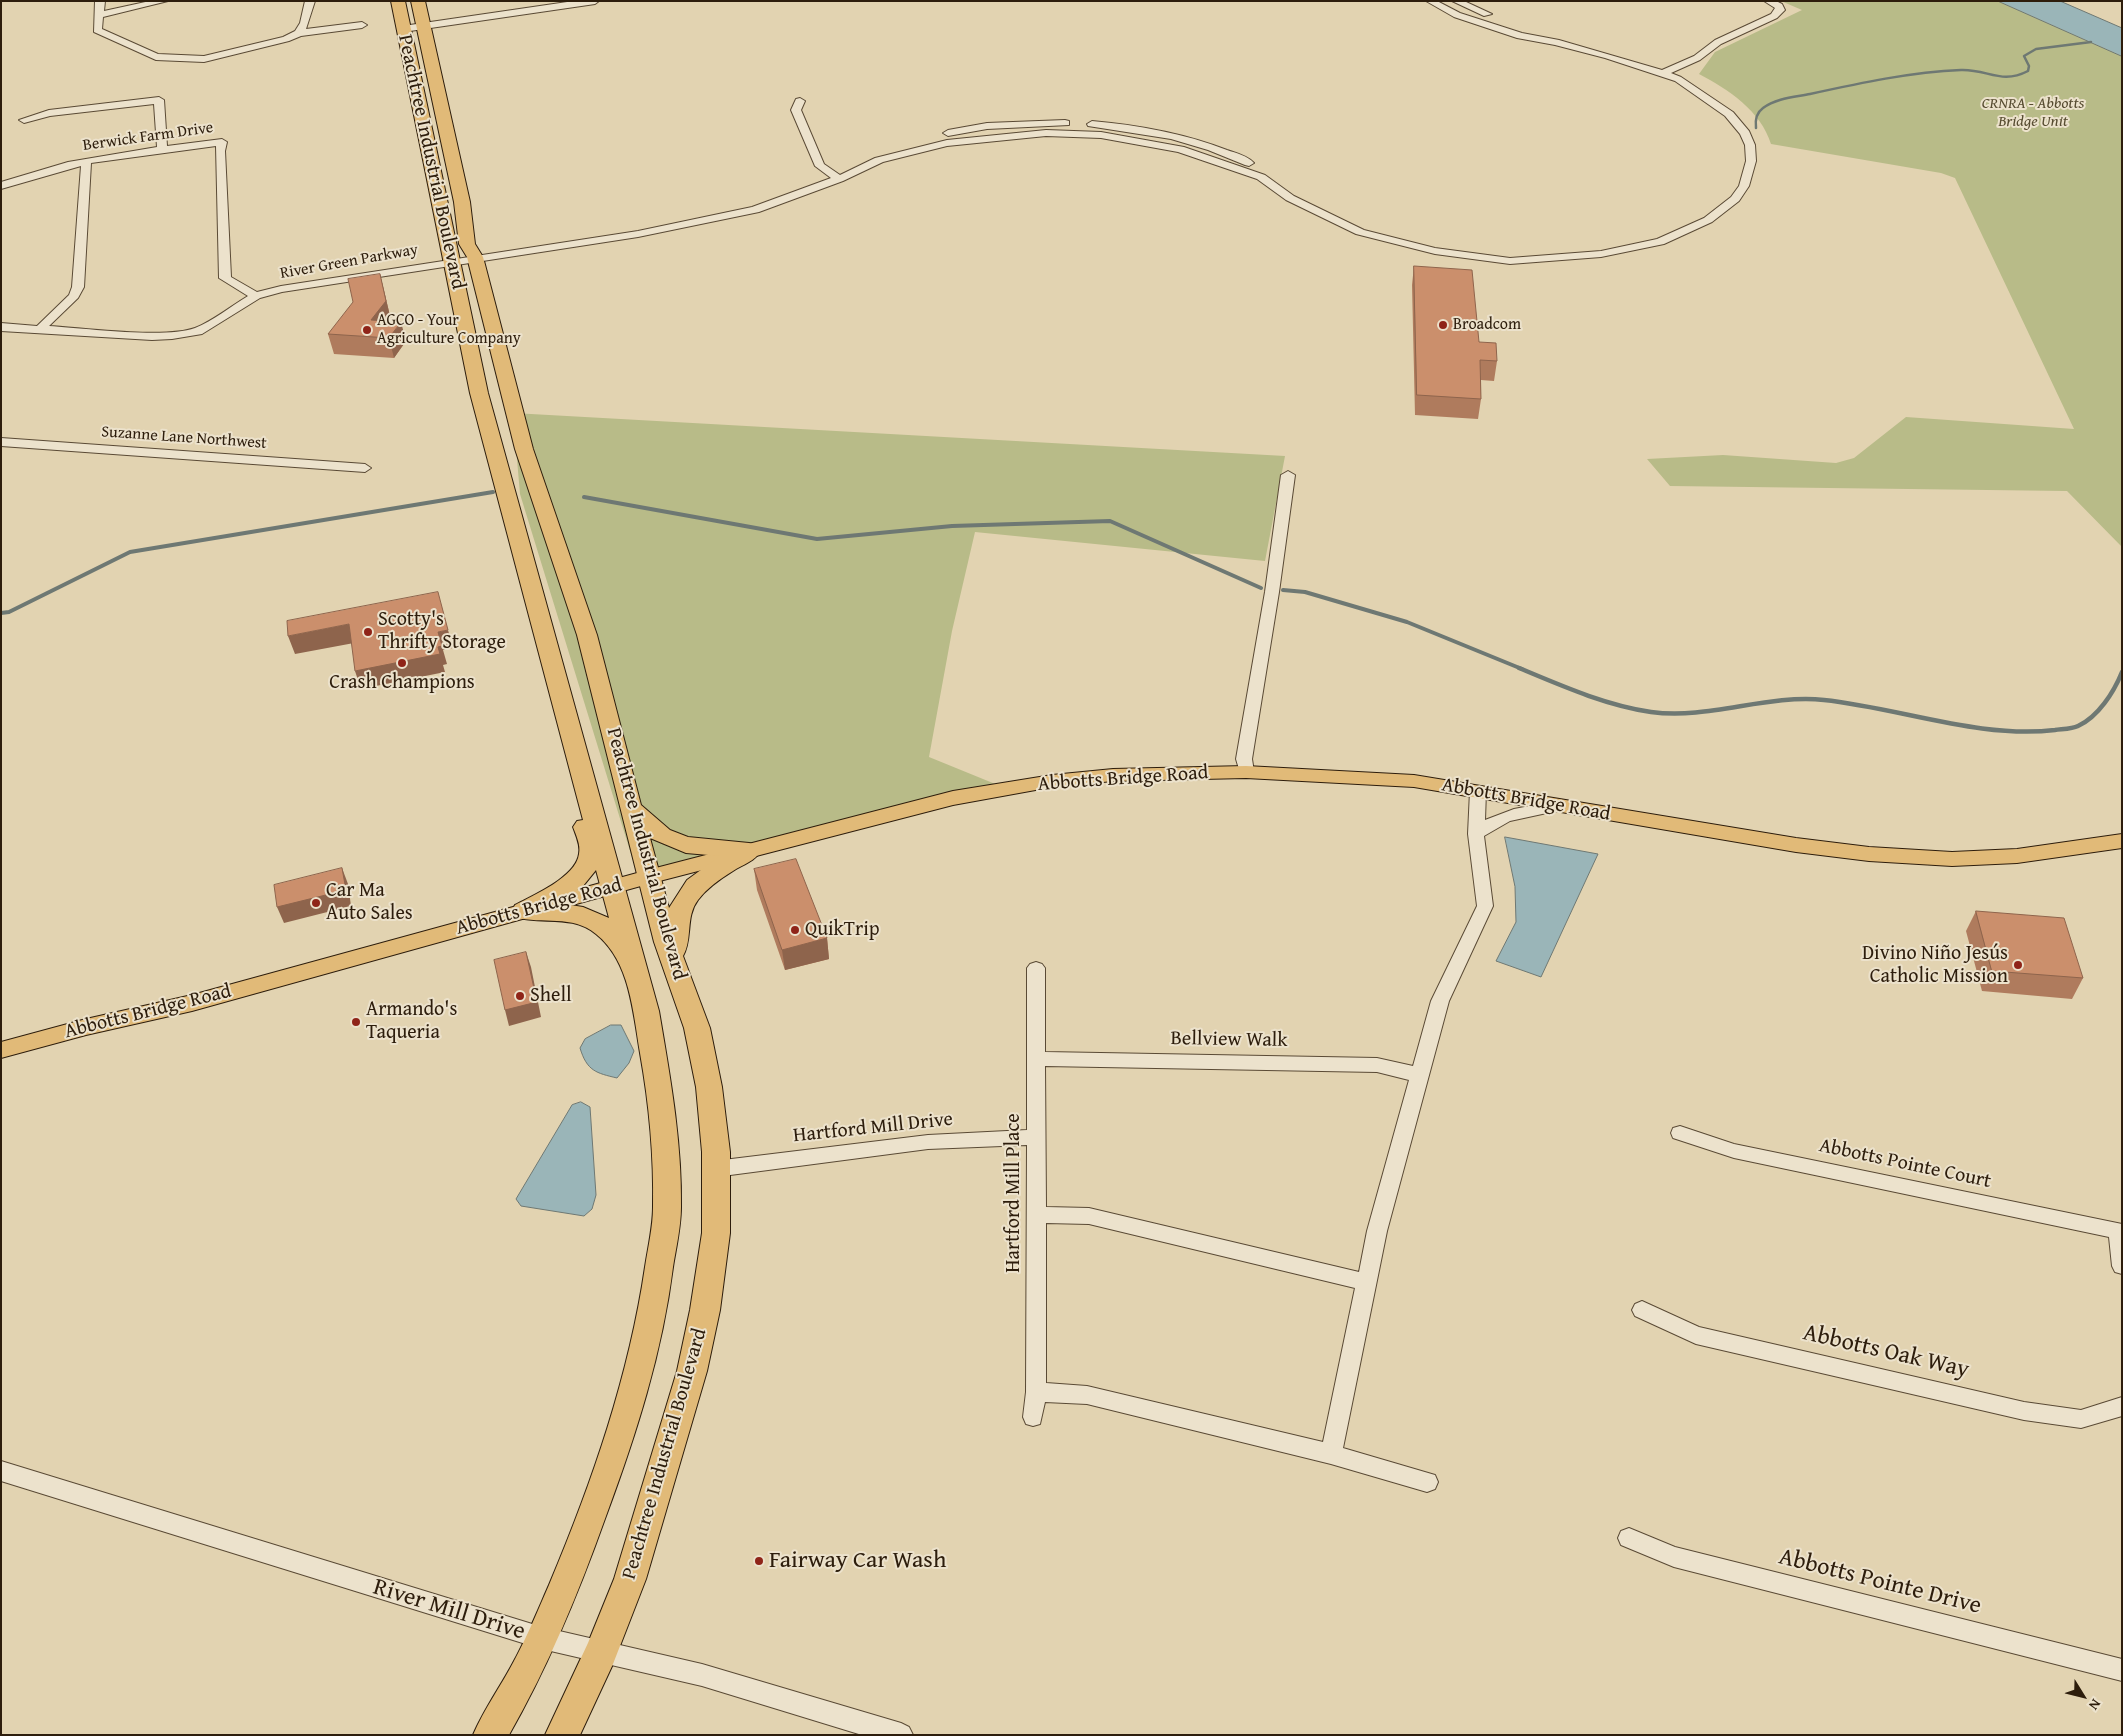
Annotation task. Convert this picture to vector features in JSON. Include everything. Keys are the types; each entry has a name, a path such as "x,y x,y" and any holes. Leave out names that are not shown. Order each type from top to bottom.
{"highway":[{"name":"Peachtree Industrial Boulevard","path":"398,1 479,392 614,886 646,1011 661,1097 667,1208 656,1293 634,1390 609,1467 564,1588 542,1638 526,1672 490,1735"},
{"name":"Peachtree Industrial Boulevard","path":"418,1 462,202 467,244 475,257 522,440 586,635 648,877 673,962 697,1028 709,1087 715,1169 716,1233 705,1310 692,1371 630,1579 600,1652 562,1735"},
{"path":"524,911 569,884 585,869 591,854 585,827 590,801"},
{"path":"631,809 662,836 686,845 749,851"},
{"path":"673,962 677,917 691,892 717,868 749,851"},
{"path":"524,911 572,912 602,922 614,934 632,959"}],"main road":[{"name":"Abbotts Bridge Road","path":"1,1050 86,1027 192,1003 614,886 953,798 1052,781 1113,775 1246,772 1414,781 1796,845 1869,854 1924,858 1952,859 2017,856 2122,842"}],"street":[{"path":"100,1 98,30 156,57 204,59 286,39 299,33 362,25"},
{"path":"98,15 164,1"},
{"path":"299,33 305,23 310,1"},
{"path":"403,25 549,1"},
{"path":"509,8 595,1"},
{"name":"River Green Parkway","path":"1,326 152,336 198,331 256,296 291,288 475,257 638,234 755,210 839,179 879,160 947,144 1006,136 1046,134 1101,135 1180,149 1261,177 1290,198 1352,229 1435,251 1510,261 1601,254 1652,244 1684,232 1708,220 1735,199 1744,186 1751,161 1750,145 1745,133 1729,114 1678,79 1664,73 1556,42 1520,36 1488,26 1430,1"},
{"name":"River Green Parkway","path":"1456,1 1556,42"},
{"path":"1664,73 1697,58 1718,42 1774,16 1780,10 1779,6 1768,1"},
{"path":"24,120 49,113 159,100 162,150"},
{"path":"800,101 796,110 820,166 839,179"},
{"name":"River Green Parkway","path":"879,160 883,155 911,142 946,133 987,126 1038,122 1077,123 1130,126 1200,142 1254,165 1263,171 1261,177"},
{"name":"Berwick Farm Drive","path":"1,186 68,165 222,142 220,151 225,278 256,296"},
{"path":"41,328 74,296 78,287 86,162"},
{"name":"Suzanne Lane Northwest","path":"1,442 365,468"},
{"path":"1246,772 1244,759 1272,592 1288,475"},
{"path":"1331,1454 1377,1231 1440,1001 1486,906 1476,834 1478,791"},
{"path":"1476,834 1489,822 1556,806"},
{"name":"Hartford Mill Place","path":"1033,1417 1036,1392 1036,968"},
{"name":"Bellview Walk","path":"1037,1059 1377,1065 1420,1075"},
{"name":"Abbotts Pointe Court","path":"1680,1133 1734,1151 2120,1231"},
{"name":"Hartford Mill Drive","path":"715,1169 928,1142 1036,1138"},
{"path":"1036,1215 1089,1216 1366,1282"},
{"path":"2120,1231 2122,1266"},
{"name":"Abbotts Oak Way","path":"1642,1310 1696,1335 2024,1411 2081,1419 2112,1411 2122,1406"},
{"path":"1036,1392 1087,1395 1331,1454 1427,1482"},
{"name":"River Mill Drive","path":"1,1471 542,1638 702,1675 901,1735"},
{"name":"Abbotts Pointe Drive","path":"1628,1538 1674,1557 2122,1670"}],"green space":[{"name":"CRNRA - Abbotts Bridge Unit","path":"1781,1 1998,1 2122,56 2122,547 2067,491 1670,486 1647,459 1723,455 1836,463 1854,458 1906,417 2074,429 1955,178 1941,173 1771,144 1760,121 1742,102 1699,74 1715,52 1802,10"},
{"path":"513,413 1285,456 1265,561 975,532 952,631 929,757 1010,790 638,877 520,494"}],"water":[{"path":"1998,1 2060,1 2122,28 2122,56"},
{"path":"1505,837 1598,854 1541,977 1496,961 1516,922 1515,887"},
{"path":"611,1025 621,1025 634,1051 629,1063 617,1078 593,1070 586,1062 580,1048 585,1039"},
{"path":"581,1102 590,1107 596,1195 592,1209 584,1216 521,1206 516,1199 572,1105"}],"building":[{"name":"Broadcom","path":"1414,266 1472,270 1479,342 1496,343 1497,361 1480,360 1481,399 1417,395"},
{"path":"380,274 386,301 371,320 401,322 389,338 328,334 353,302 348,279"},
{"path":"438,592 448,630 438,632 442,646 438,647 440,654 355,671 349,624 288,636 287,621"},
{"name":"QuikTrip","path":"796,859 827,938 782,950 754,869"},
{"path":"342,868 346,890 277,907 274,885"},
{"path":"1976,911 2064,918 2083,978 1992,971"},
{"name":"Shell","path":"526,952 537,1002 505,1010 494,960"}],"waterway":[{"path":"1756,128 1756,117 1759,112 1768,105 1786,98 1885,79 1942,71 1971,70 2010,77 2028,71 2029,66 2024,56 2036,49 2091,42"},
{"path":"1,613 9,612 130,552 493,492"},
{"path":"584,497 817,539 952,526 1110,521 1261,588"},
{"path":"1283,590 1305,592 1407,622 1522,669"},
{"path":"1519,668 1600,700 1651,712 1694,713 1781,700 1824,700 1882,709 1969,727 2027,732 2070,728 2085,722 2099,710 2115,688 2122,672"}],"place":[{"name":"Broadcom","path":"1443,325"},
{"name":"AGCO - Your Agriculture Company","path":"367,330"},
{"name":"Scotty's Thrifty Storage","path":"368,632"},
{"name":"Crash Champions","path":"402,663"},
{"name":"Car Ma Auto Sales","path":"316,903"},
{"name":"QuikTrip","path":"795,930"},
{"name":"Divino Niño Jesús Catholic Mission","path":"2018,965"},
{"name":"Shell","path":"520,996"},
{"name":"Armando's Taqueria","path":"356,1022"},
{"name":"Fairway Car Wash","path":"759,1561"}]}
